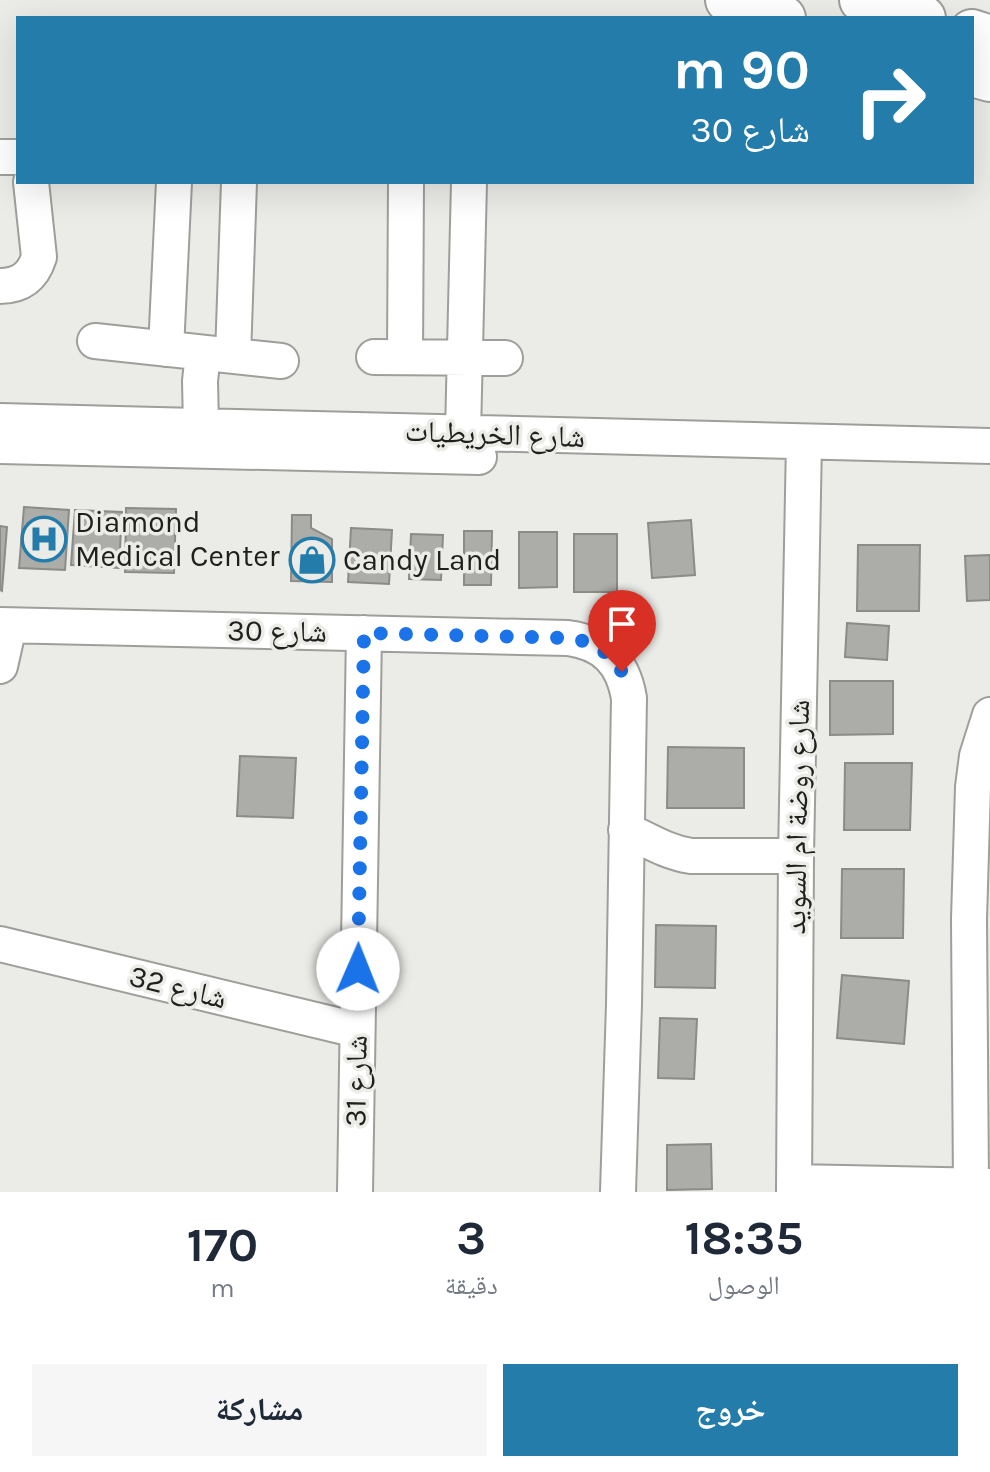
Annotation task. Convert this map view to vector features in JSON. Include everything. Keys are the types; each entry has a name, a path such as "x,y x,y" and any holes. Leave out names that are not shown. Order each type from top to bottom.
{"main road":[{"path":"728,0 777,16"},
{"path":"862,0 916,16"}],"street":[{"path":"0,286 20,283 36,267 39,257 31,184"},
{"path":"166,349 174,184"},
{"path":"201,426 200,381 218,354 239,184"},
{"path":"406,184 389,357 505,358"},
{"path":"463,433 469,184"},
{"path":"95,341 281,361"},
{"name":"شارع الخريطيات","path":"0,421 463,433 803,454 990,470"},
{"name":"شارع الخريطيات","path":"0,446 803,454 990,446"},
{"name":"شارع روضة ام السويد","path":"794,1187 803,454"},
{"path":"0,666 5,626"},
{"name":"شارع 30","path":"5,626 568,638 594,644 605,652 622,672 629,698 618,1192"},
{"name":"شارع 31","path":"355,1192 364,633"},
{"path":"794,1187 981,1185 980,920 975,771 990,715"},
{"path":"626,830 656,846 691,856 796,856"},
{"name":"شارع 32","path":"0,944 357,1030"}],"building":[{"name":"Diamond Medical Center","path":"24,507 69,510 65,570 19,568"},
{"path":"126,508 176,509 174,573 125,572"},
{"name":"Diamond Medical Center","path":"75,510 122,512 119,568 71,565"},
{"name":"Candy Land","path":"292,515 311,515 311,528 332,539 332,582 291,581"},
{"path":"691,520 695,575 652,578 648,523"},
{"path":"0,526 7,527 2,591 0,590"},
{"path":"351,528 392,530 389,584 348,582"},
{"path":"464,531 492,531 491,585 464,585"},
{"path":"519,532 557,532 557,587 519,588"},
{"path":"411,534 443,535 441,580 409,579"},
{"path":"574,534 617,534 617,592 574,592"},
{"path":"858,545 920,545 919,611 857,611"},
{"path":"990,555 990,600 967,601 965,556"},
{"path":"847,623 889,626 887,660 845,657"},
{"path":"830,681 893,681 893,734 830,735"},
{"path":"668,747 744,748 744,808 667,808"},
{"path":"240,756 296,758 293,818 237,816"},
{"path":"845,763 912,763 910,830 844,830"},
{"path":"842,869 904,869 903,938 841,938"},
{"path":"656,925 716,926 715,988 655,987"},
{"path":"842,975 909,981 904,1044 837,1038"},
{"path":"660,1018 697,1019 694,1079 658,1078"},
{"path":"711,1144 712,1189 667,1190 667,1145"}],"place":[{"name":"Diamond Medical Center","path":"44,539"},
{"name":"Candy Land","path":"312,560"}],"route":[{"path":"358,969 364,633 582,640 605,652 622,672"}]}
